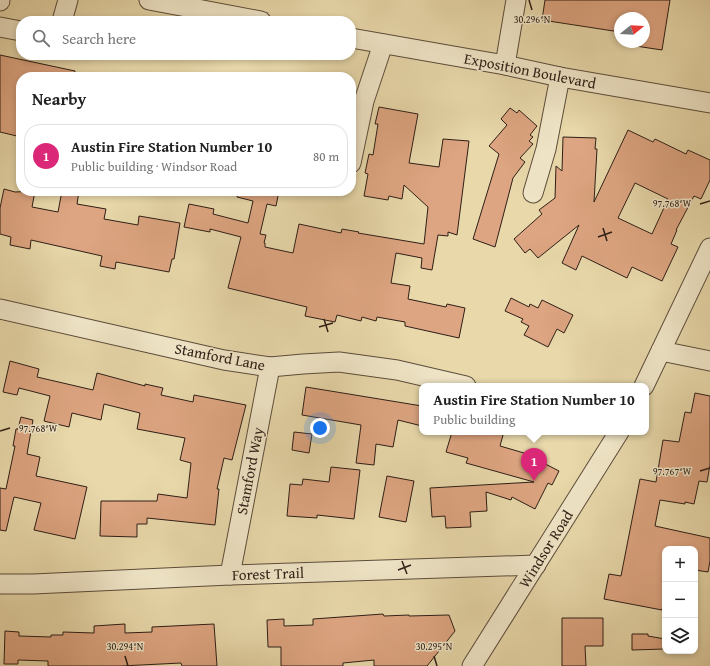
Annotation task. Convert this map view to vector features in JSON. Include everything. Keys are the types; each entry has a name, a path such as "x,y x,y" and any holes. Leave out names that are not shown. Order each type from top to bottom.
{"street":[{"path":"63,16 68,0"},
{"path":"150,0 234,16"},
{"path":"504,65 516,0"},
{"path":"0,27 16,30"},
{"name":"Exposition Boulevard","path":"356,39 710,103"},
{"path":"356,139 364,101 383,44"},
{"path":"533,193 546,149 560,77"},
{"path":"645,383 710,248"},
{"name":"Stamford Lane","path":"0,309 224,360 270,367 338,362 397,370 453,383"},
{"path":"661,351 710,360"},
{"name":"Stamford Way","path":"230,575 270,367"},
{"name":"Windsor Road","path":"472,666 617,435"},
{"name":"Forest Trail","path":"0,584 536,565"}],"building":[{"path":"545,0 670,0 662,50 649,48 650,12 614,12 614,31 542,20"},
{"path":"0,55 16,58 16,60 23,60 75,71 16,72 16,136 0,132"},
{"path":"379,107 418,114 409,163 439,167 443,139 469,141 457,235 448,232 448,236 438,235 432,270 421,268 422,258 396,253 391,283 410,286 408,299 446,307 447,304 465,308 459,338 405,326 405,322 377,317 376,321 362,317 361,321 337,315 335,322 305,316 307,307 228,288 241,237 210,229 210,232 184,227 189,204 214,209 213,214 248,223 253,201 237,196 278,196 276,206 267,204 260,234 266,235 264,243 265,247 293,253 299,224 341,233 342,229 424,244 428,207 404,185 402,199 389,196 388,200 364,196 368,174 365,173 369,154 373,155 378,124 375,124"},
{"path":"510,108 517,113 519,110 537,126 530,135 533,137 529,141 533,144 520,158 525,162 513,178 495,247 473,239 499,154 489,146 507,125 501,119"},
{"path":"628,130 653,142 655,139 686,154 688,150 710,160 710,180 701,199 694,196 676,230 671,244 678,247 662,281 632,267 627,278 582,256 576,270 562,263 579,225 538,258 530,249 525,253 514,239 542,214 539,210 555,198 556,166 562,171 563,137 596,138 595,149 597,149 594,202","holes":["635,183 668,199 652,234 618,218"]},
{"path":"4,189 16,192 16,196 34,196 32,207 58,212 61,196 78,196 77,204 106,209 104,219 138,225 139,216 180,223 174,259 172,259 169,272 116,262 115,269 100,266 102,256 31,240 30,249 10,245 11,237 0,234 0,208"},
{"path":"511,298 529,307 530,304 538,308 542,300 573,315 564,333 557,329 548,347 524,335 529,326 521,322 523,319 505,311"},
{"path":"10,361 39,369 37,377 93,390 97,373 145,386 145,384 163,388 161,395 193,402 194,395 246,405 232,460 224,458 217,489 219,489 215,525 147,518 147,524 137,524 137,537 100,536 101,501 157,501 158,494 187,498 191,463 180,460 185,438 137,429 140,413 104,404 101,420 72,413 69,427 44,421 50,396 19,388 17,395 3,392"},
{"path":"306,387 419,406 419,425 398,420 393,447 376,444 374,465 356,463 361,425 302,415"},
{"path":"695,393 710,396 710,465 707,482 699,481 694,504 660,500 655,526 710,538 710,561 708,572 698,570 698,546 662,546 662,610 604,599 609,574 621,576 640,479 656,482 663,440 679,442 685,412 691,413"},
{"path":"21,417 33,420 27,454 40,457 36,476 87,487 75,539 34,530 41,503 14,497 6,531 0,530 0,488 6,489 15,446 13,446 16,429 18,429"},
{"path":"294,432 312,434 309,453 292,450"},
{"path":"451,435 503,435 500,446 524,453 559,471 552,485 548,483 535,509 512,497 511,500 486,492 487,511 470,512 471,527 446,528 445,516 432,517 430,488 534,482 466,463 468,458 446,452"},
{"path":"331,467 360,470 354,519 317,515 317,518 287,516 290,484 302,485 303,479 329,482"},
{"path":"387,476 414,481 406,522 379,517"},
{"path":"383,614 384,616 449,615 455,631 427,666 374,666 374,660 343,663 343,666 281,666 281,647 268,647 267,620 284,619 284,626 313,625 313,619"},
{"path":"562,618 603,618 603,646 585,646 586,666 562,666"},
{"path":"125,624 125,633 152,632 152,627 214,624 217,666 182,666 181,663 121,666 48,666 48,661 18,660 18,664 4,664 5,631 19,632 19,636 51,637 51,635 63,635 63,632 94,633 94,626"},
{"path":"632,634 648,634 648,636 662,638 662,649 632,650"}],"place":[{"name":"Austin Fire Station Number 10","path":"534,481"}]}
